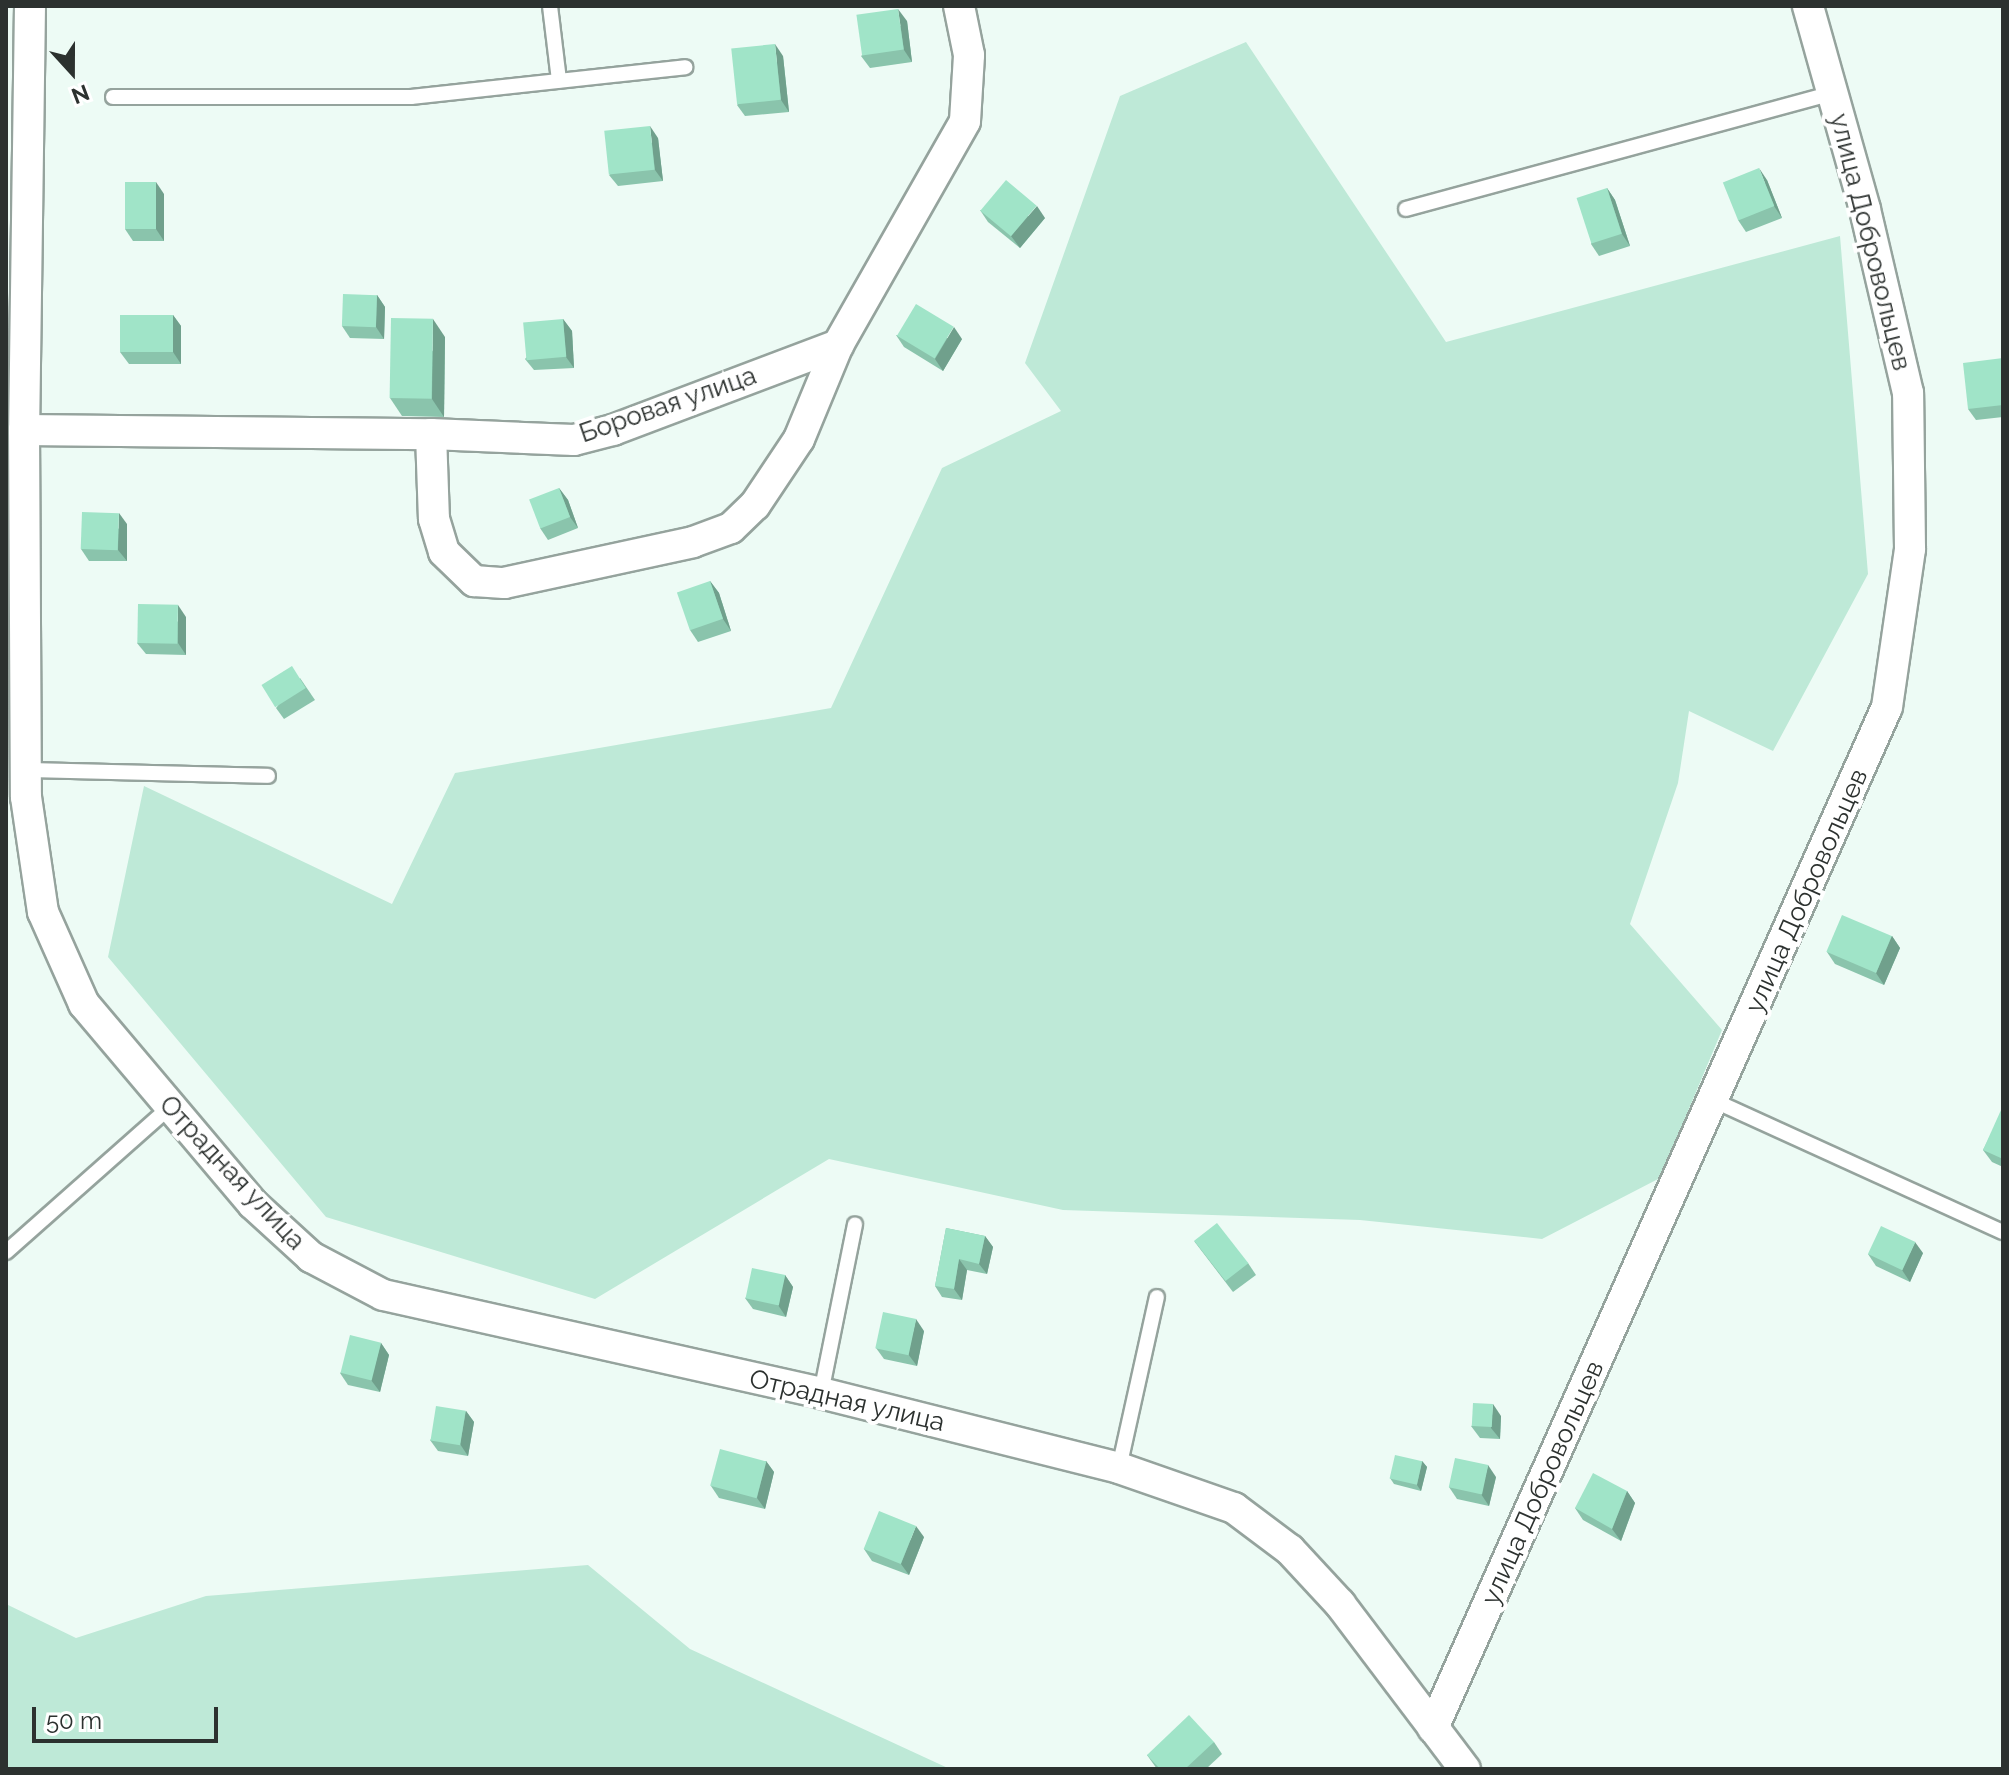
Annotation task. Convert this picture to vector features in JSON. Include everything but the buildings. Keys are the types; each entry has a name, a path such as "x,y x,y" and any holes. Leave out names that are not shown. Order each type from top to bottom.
{"street":[{"name":"Отрадная улица","path":"30,6 19,788 43,912 84,1004 253,1204 311,1257 383,1295 821,1393 1119,1468 1234,1508 1290,1550 1340,1604 1465,1769"},
{"path":"431,434 434,519 444,552 474,581 504,583 679,545 731,528 755,505 799,439 838,345 965,121 969,55 959,6"},
{"name":"улица Добровольцев","path":"1433,1728 1715,1101 1887,707 1910,549 1908,393 1865,209 1808,6"},
{"name":"Боровая улица","path":"24,430 431,434 574,440 613,430 838,345"}],"lane":[{"path":"550,6 559,80"},
{"path":"113,97 411,97 685,67"},
{"path":"1406,209 1832,93"},
{"path":"19,788 268,776"},
{"path":"1715,1101 2003,1232"},
{"path":"6,1252 169,1108"},
{"path":"821,1393 855,1224"},
{"path":"1119,1468 1157,1297"}],"green space":[{"path":"1246,42 1446,342 1840,236 1868,574 1773,751 1689,711 1678,783 1630,924 1722,1030 1660,1178 1542,1239 1360,1220 1063,1210 829,1159 595,1299 326,1217 108,957 144,786 392,904 455,773 831,708 942,468 1061,411 1025,363 1120,96"},
{"path":"588,1565 690,1649 950,1769 6,1769 6,1604 76,1638 206,1596"}]}
